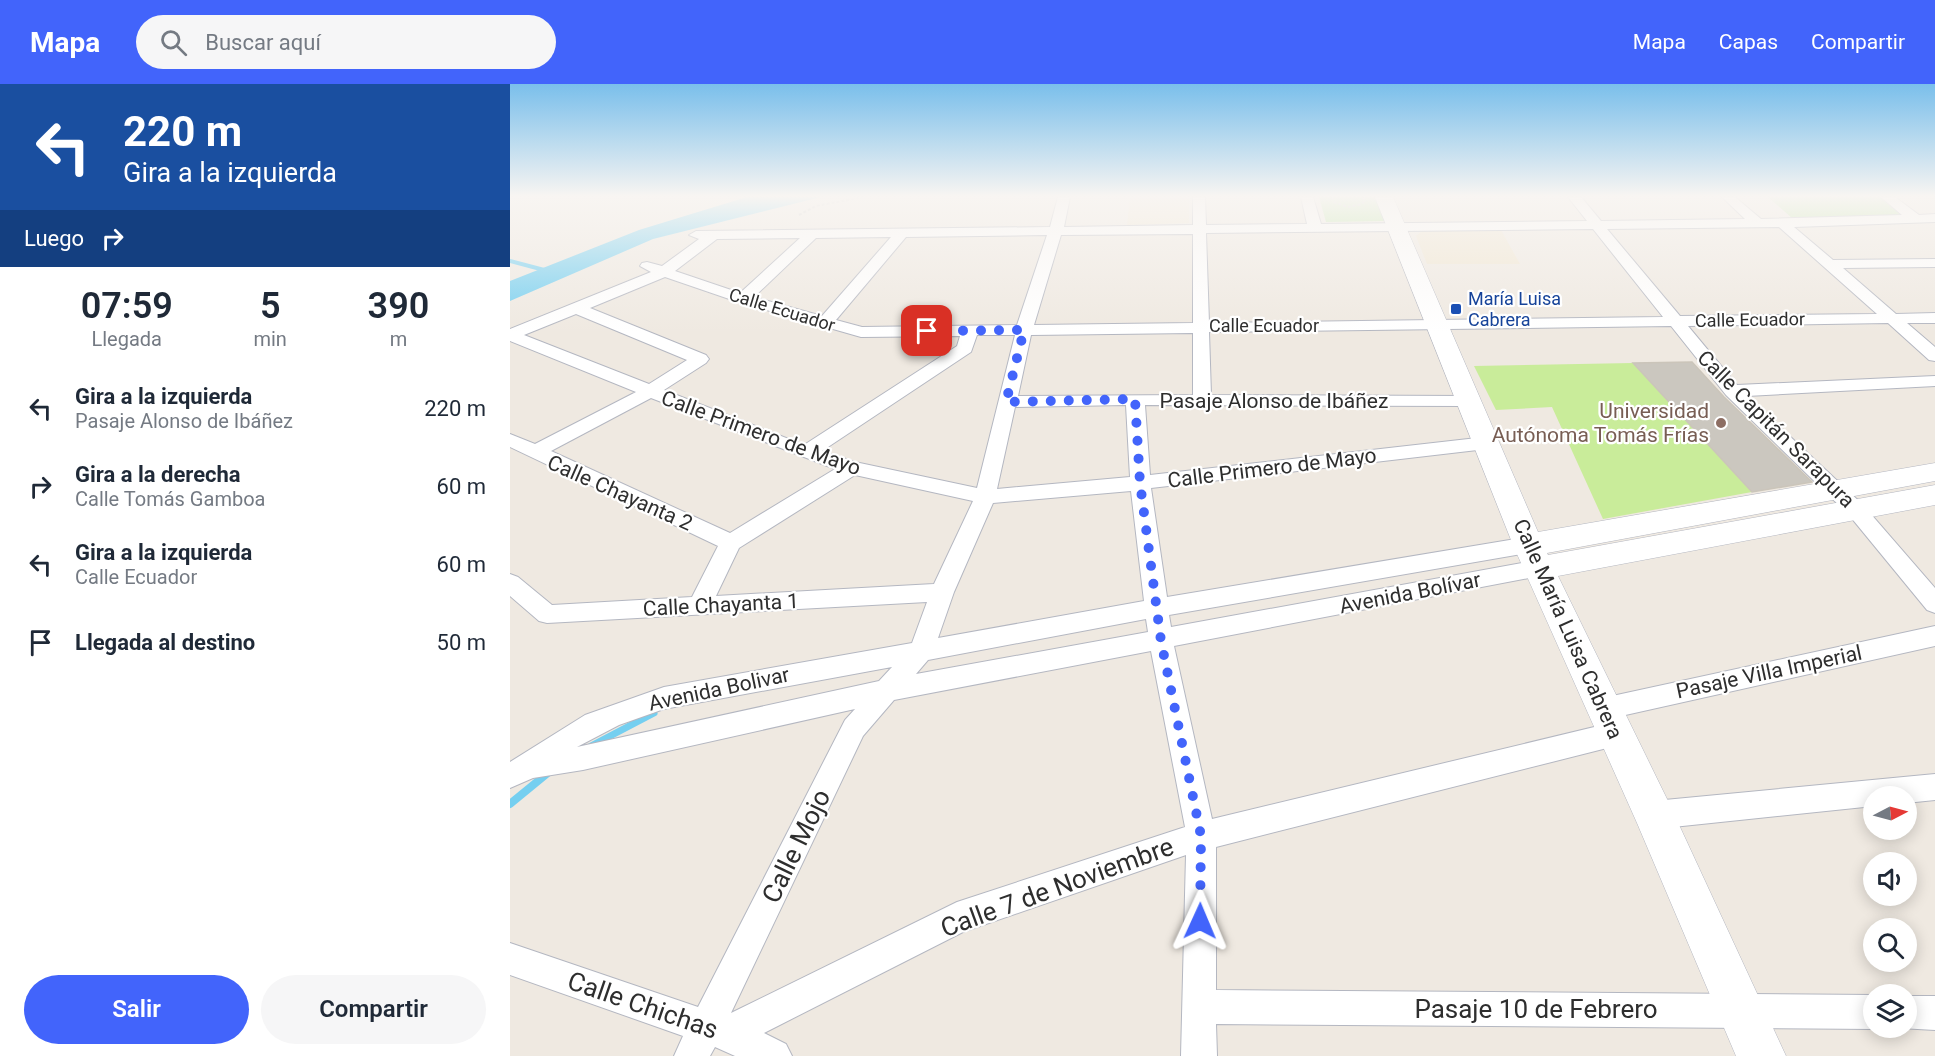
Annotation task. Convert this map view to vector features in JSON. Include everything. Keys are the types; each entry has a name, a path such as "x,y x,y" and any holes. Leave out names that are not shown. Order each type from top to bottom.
{"main road":[{"name":"Calle María Luisa Cabrera","path":"1403,242 1533,557 1654,815 1761,1056"},
{"name":"Avenida Bolívar","path":"1846,500 1935,472"},
{"name":"Avenida Bolívar","path":"1533,557 1846,500 1935,495"}],"street":[{"path":"510,335 664,272 703,242"},
{"path":"743,299 803,242"},
{"path":"825,323 894,242"},
{"path":"922,650 942,592 985,497 1024,330 1052,242"},
{"path":"1200,242 1202,401"},
{"name":"Calle Capitán Sarapura","path":"1610,242 1672,321 1732,391 1846,500 1935,604"},
{"path":"1805,242 1935,356"},
{"path":"1830,264 1935,263"},
{"name":"Calle Ecuador","path":"647,266 743,299 861,332 1935,318"},
{"path":"532,453 650,392 699,359 576,308"},
{"path":"806,453 966,348 970,330"},
{"name":"Calle Primero de Mayo","path":"510,335 806,453 852,468 985,497 1140,483 1486,443"},
{"path":"1732,391 1935,381"},
{"path":"1135,399 1140,483 1161,641 1201,836 1199,1056"},
{"name":"Pasaje Alonso de Ibáñez","path":"1006,402 1135,399 1469,401"},
{"name":"Calle Chayanta 2","path":"510,440 532,453 731,543"},
{"path":"699,606 731,543 852,468"},
{"name":"Avenida Bolívar","path":"922,650 1158,608 1533,557"},
{"name":"Avenida Bolívar","path":"884,691 1161,641 1533,557"},
{"name":"Calle Chayanta 1","path":"510,583 547,614 942,592"},
{"name":"Pasaje Villa Imperial","path":"1609,721 1935,636"},
{"name":"Calle Mojo","path":"692,1056 717,1030 854,728 922,650"},
{"name":"Avenida Bolivar","path":"521,771 590,724 620,711 664,698 922,650"},
{"name":"Avenida Bolivar","path":"521,771 884,691"},
{"name":"Calle 7 de Noviembre","path":"717,1030 957,918 1201,836 1609,721"},
{"path":"1654,815 1935,787"},
{"name":"Calle Chichas","path":"510,959 717,1030 774,1056"},
{"name":"Pasaje 10 de Febrero","path":"1199,1007 1863,1012"},
{"path":"1917,1013 1935,1013"}],"shaded area":[{"path":"1418,242 1508,242 1520,264 1427,264"}],"green space":[{"path":"1633,363 1752,492 1603,519 1552,407 1496,410 1474,366"}],"water":[{"path":"608,242 645,242 510,301 510,281"}],"building":[{"name":"Universidad Autónoma Tomás Frías","path":"1692,362 1724,397 1812,482 1752,492 1633,363"}],"waterway":[{"path":"510,261 548,271"},
{"path":"591,746 654,713"},
{"path":"510,804 549,772"}],"place":[{"name":"María Luisa Cabrera","path":"1456,309"},
{"name":"Universidad Autónoma Tomás Frías","path":"1721,423"}],"route":[{"path":"927,331 1024,330 1006,402 1135,399 1140,483 1161,641 1201,836 1200,921"}]}
